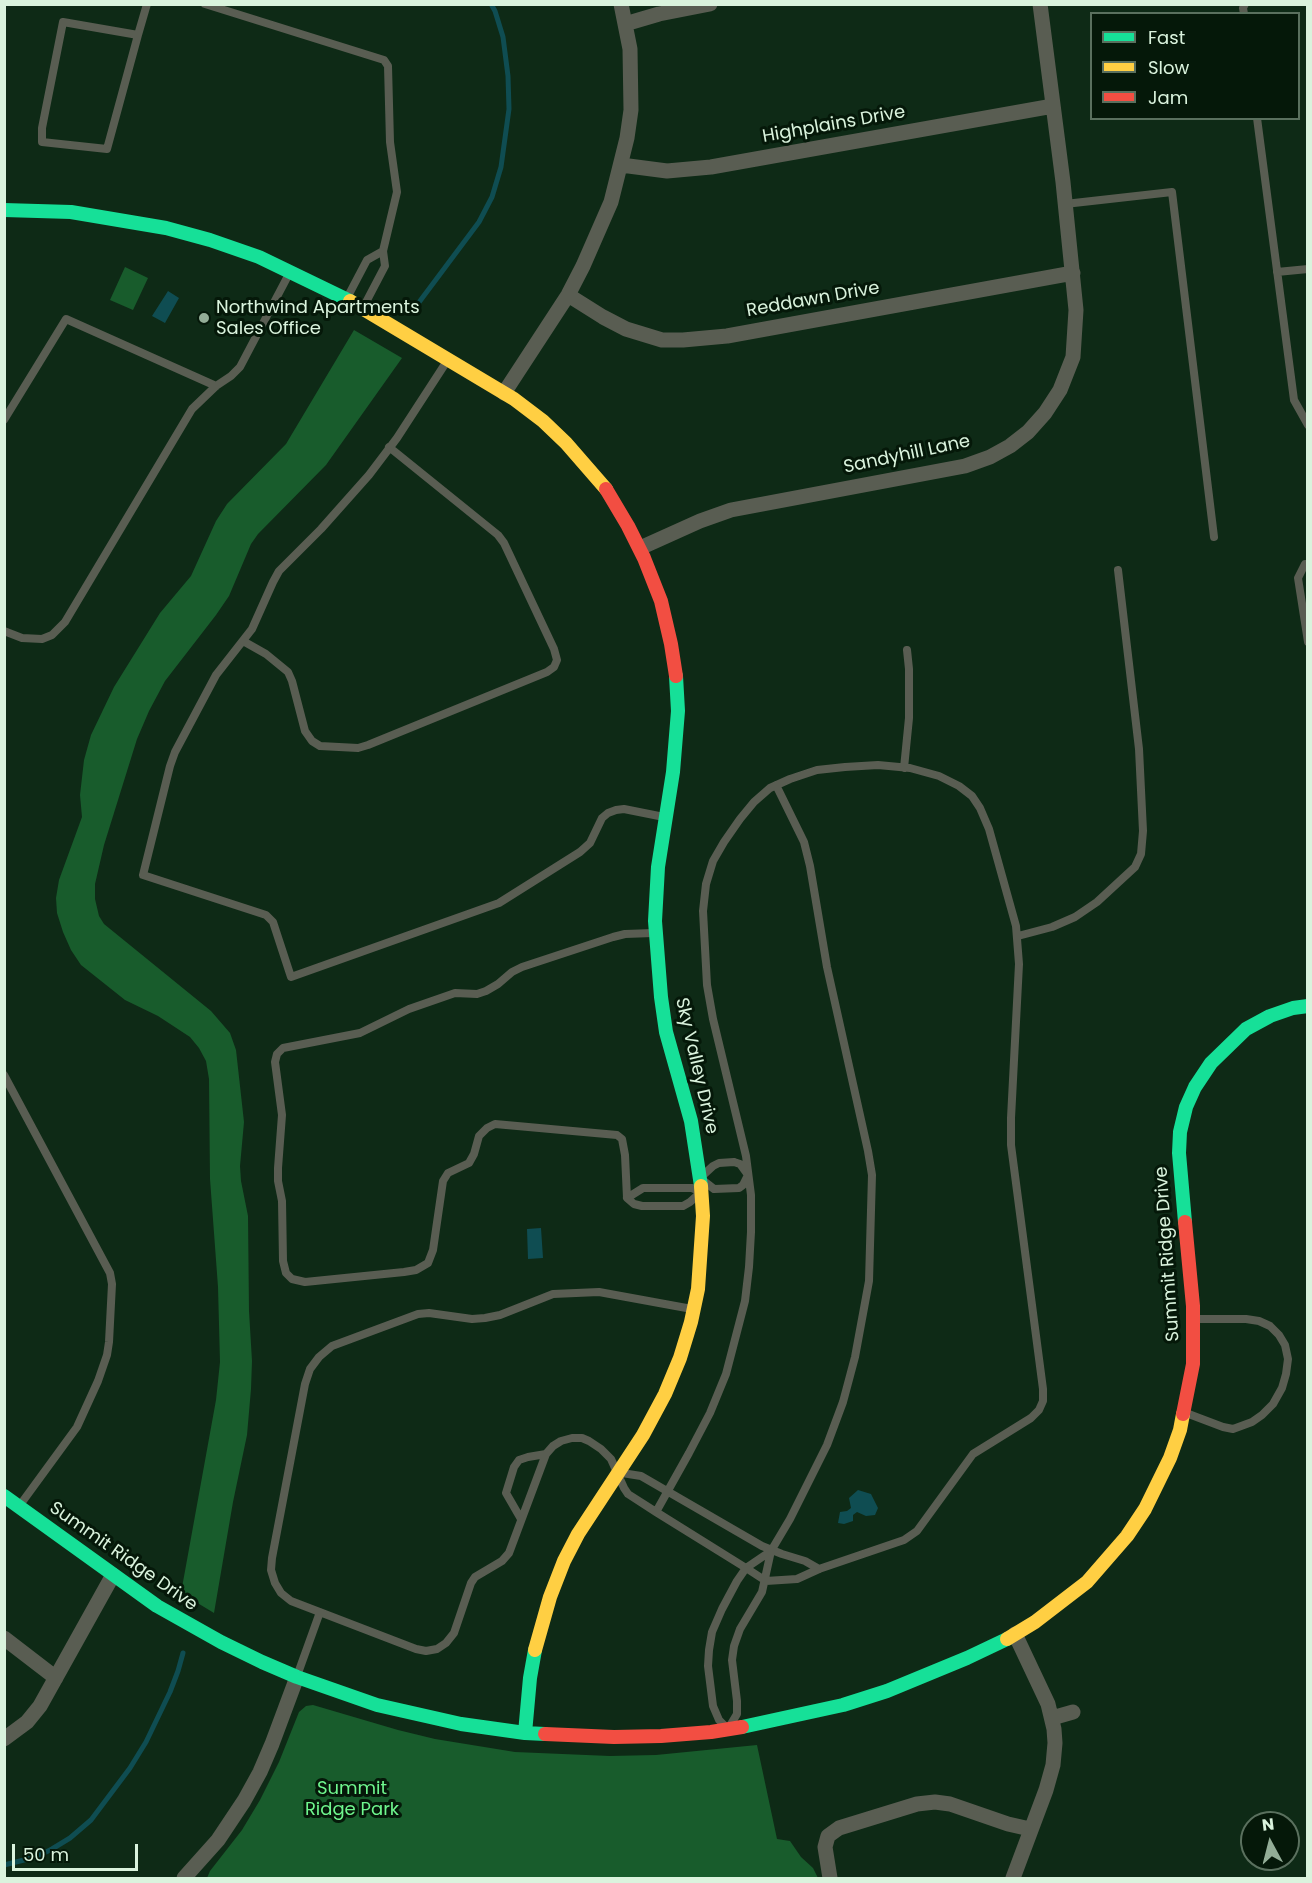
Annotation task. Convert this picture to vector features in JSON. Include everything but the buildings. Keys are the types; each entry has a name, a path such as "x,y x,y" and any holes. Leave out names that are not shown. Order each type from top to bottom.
{"street":[{"path":"504,393 568,295 610,202 621,165 631,110 630,58 621,4"},
{"path":"625,24 658,14 710,4"},
{"name":"Sandyhill Lane","path":"640,548 731,510 945,471 981,460 1010,446 1028,432 1045,413 1060,390 1073,357 1076,310 1040,4"},
{"name":"Highplains Drive","path":"621,165 667,171 711,167 1053,106"},
{"name":"Sky Valley Drive","path":"4,210 71,212 166,228 210,240 291,271 363,308 504,393 543,421 590,469 607,491 640,548 661,601 677,683 677,742 658,867 656,933 666,1032 691,1121 700,1178 702,1251 698,1289 680,1358 665,1394 643,1435 578,1534 564,1561 550,1597 537,1642 530,1678 525,1733"},
{"name":"Reddawn Drive","path":"568,295 626,329 654,338 683,340 727,336 1073,273"},
{"name":"Summit Ridge Drive","path":"4,1496 113,1575 183,1621 262,1662 297,1677 377,1705 417,1715 525,1733 614,1737 661,1736 728,1729 795,1717 887,1691 967,1658 1015,1634 1044,1616 1087,1582 1127,1536 1145,1509 1180,1430 1192,1364 1193,1319 1179,1153 1180,1132 1186,1107 1195,1087 1211,1063 1246,1029 1270,1016 1293,1008 1308,1006"},
{"path":"4,1739 27,1722 40,1706 113,1575"},
{"path":"1013,1878 1046,1791 1053,1766 1054,1743 1052,1718 1038,1680 1015,1634"},
{"path":"4,1638 56,1678"},
{"path":"184,1878 218,1840 244,1801 272,1744 297,1677"},
{"path":"1052,1718 1073,1712"},
{"path":"830,1878 825,1847 828,1836 839,1828 855,1822 917,1804 935,1802 950,1804 1030,1829"}],"lane":[{"path":"138,35 63,22 42,128 42,142 107,149 147,4"},
{"path":"205,4 384,60 388,66 390,142 397,192 383,251 385,266 363,308"},
{"path":"1257,120 1293,400 1308,425"},
{"path":"1065,204 1172,192 1214,537"},
{"path":"347,299 367,260 383,251"},
{"path":"1277,272 1308,269"},
{"path":"4,631 30,640 52,635 60,627 147,487 192,409 240,367 291,271"},
{"path":"4,420 66,319 216,386"},
{"path":"448,360 369,475 279,571 252,629 216,675 170,766 143,875 266,915 273,922 291,977 499,903 580,852 590,843 602,818 608,813 624,809 665,817"},
{"path":"243,641 266,654 288,672 305,731 312,741 320,746 358,748 368,745 547,672 554,667 557,660 554,649 504,543 498,535 389,447"},
{"path":"1308,564 1305,564 1299,578 1308,642"},
{"path":"1017,936 1052,927 1076,917 1097,902 1135,867 1142,854 1140,749 1118,570"},
{"path":"904,768 909,718 907,650"},
{"path":"521,1519 506,1493 514,1467 519,1460 546,1454 561,1442 572,1438 582,1438 601,1449 611,1460 628,1494 656,1512 746,1568 766,1581 797,1579 819,1569 904,1540 917,1531 973,1454 1039,1410 1043,1401 1011,1145 1018,964 1016,926 989,830 980,808 972,796 959,786 939,776 878,765 844,766 817,770 777,785 754,802 724,842 713,861 706,884 703,911 707,985 746,1156 751,1195 752,1232 749,1267 744,1301 726,1374 710,1413 656,1512"},
{"path":"771,1551 746,1568 736,1581 712,1632 709,1650 713,1706 719,1720 728,1729 736,1714 737,1701 732,1660 734,1646 740,1629 762,1592 771,1551 809,1483 827,1445 843,1402 863,1319 869,1281 872,1175 829,976 810,866 804,842 777,785"},
{"path":"627,1198 643,1188 692,1188 701,1192 683,1206 634,1204 627,1198 625,1155 621,1139 617,1135 495,1124 479,1136 469,1163 448,1173 443,1181 433,1250 428,1263 416,1270 305,1282 292,1280 286,1273 283,1262 282,1201 278,1181 282,1115 275,1062 277,1054 283,1048 360,1033 409,1009 454,993 477,994 486,991 522,967 613,937 625,934 656,933"},
{"path":"4,1075 110,1273 112,1284 107,1354 92,1397 69,1439 19,1506"},
{"path":"734,1162 740,1164 748,1175 739,1188 720,1190 714,1189 700,1178 719,1163 734,1162"},
{"path":"546,1454 509,1553 502,1561 476,1577 471,1583 454,1633 446,1643 438,1648 416,1649 320,1612 291,1600 281,1593 275,1583 271,1570 305,1384 315,1363 332,1346 418,1314 485,1318 500,1315 553,1294 599,1292 693,1310"},
{"path":"1184,1412 1233,1429 1252,1422 1272,1404 1282,1388 1288,1359 1285,1345 1279,1335 1270,1326 1259,1321 1193,1319"},
{"path":"617,1473 641,1476 771,1551 805,1561 819,1569"},
{"path":"297,1677 320,1612"}],"green space":[{"path":"125,267 148,278 133,310 110,300"},
{"path":"354,330 402,358 326,465 258,534 251,544 229,596 165,681 137,739 104,845 95,884 95,899 99,916 104,924 211,1011 230,1033 236,1050 244,1122 240,1166 248,1216 251,1389 247,1435 214,1613 181,1593 216,1400 220,1362 218,1287 210,1179 209,1079 206,1061 190,1037 158,1016 125,1000 81,965 63,932 57,913 56,898 59,880 82,817 80,795 84,760 91,735 114,687 160,613 191,576 216,521 227,504 286,444"},
{"name":"Summit Ridge Park","path":"313,1705 435,1739 515,1752 610,1756 656,1755 757,1745 777,1839 790,1841 801,1857 813,1868 818,1878 207,1878 242,1830 260,1800 279,1762 299,1712 306,1706"}],"water":[{"path":"168,291 179,298 165,323 152,316"},
{"path":"541,1228 543,1258 528,1259 527,1229"},
{"path":"858,1490 871,1494 878,1508 875,1515 866,1516 857,1512 853,1515 853,1521 838,1523 840,1512 851,1508 849,1498"}],"waterway":[{"path":"414,309 479,222 492,197 501,167 509,109 508,76 503,37 491,4"},
{"path":"4,1865 36,1857 52,1849 70,1838 91,1820 130,1768 146,1742 170,1692 183,1653"}],"traffic: fast":[{"path":"4,210 71,212 166,228 259,257 350,301"},
{"path":"676,676 678,711 673,772 658,867 655,921 666,1032 691,1121 701,1186"},
{"path":"1185,1222 1179,1153 1180,1132 1186,1107 1195,1087 1211,1063 1246,1029 1270,1016 1293,1008 1308,1006"},
{"path":"4,1496 157,1606 262,1662 377,1705 461,1724 545,1734"},
{"path":"742,1727 843,1705 887,1691 1007,1639"},
{"path":"525,1733 535,1650"}],"traffic: slow":[{"path":"350,301 514,399 543,421 566,443 606,489"},
{"path":"535,1650 550,1597 564,1561 578,1534 643,1435 665,1394 680,1358 698,1289 703,1216 701,1186"},
{"path":"1007,1639 1035,1622 1087,1582 1127,1536 1145,1509 1170,1458 1183,1414"}],"traffic: jam":[{"path":"606,489 644,558 661,601 676,676"},
{"path":"1183,1414 1193,1364 1193,1306 1185,1222"},
{"path":"545,1734 614,1737 661,1736 742,1727"}],"place":[{"name":"Northwind Apartments Sales Office","path":"204,318"}]}
